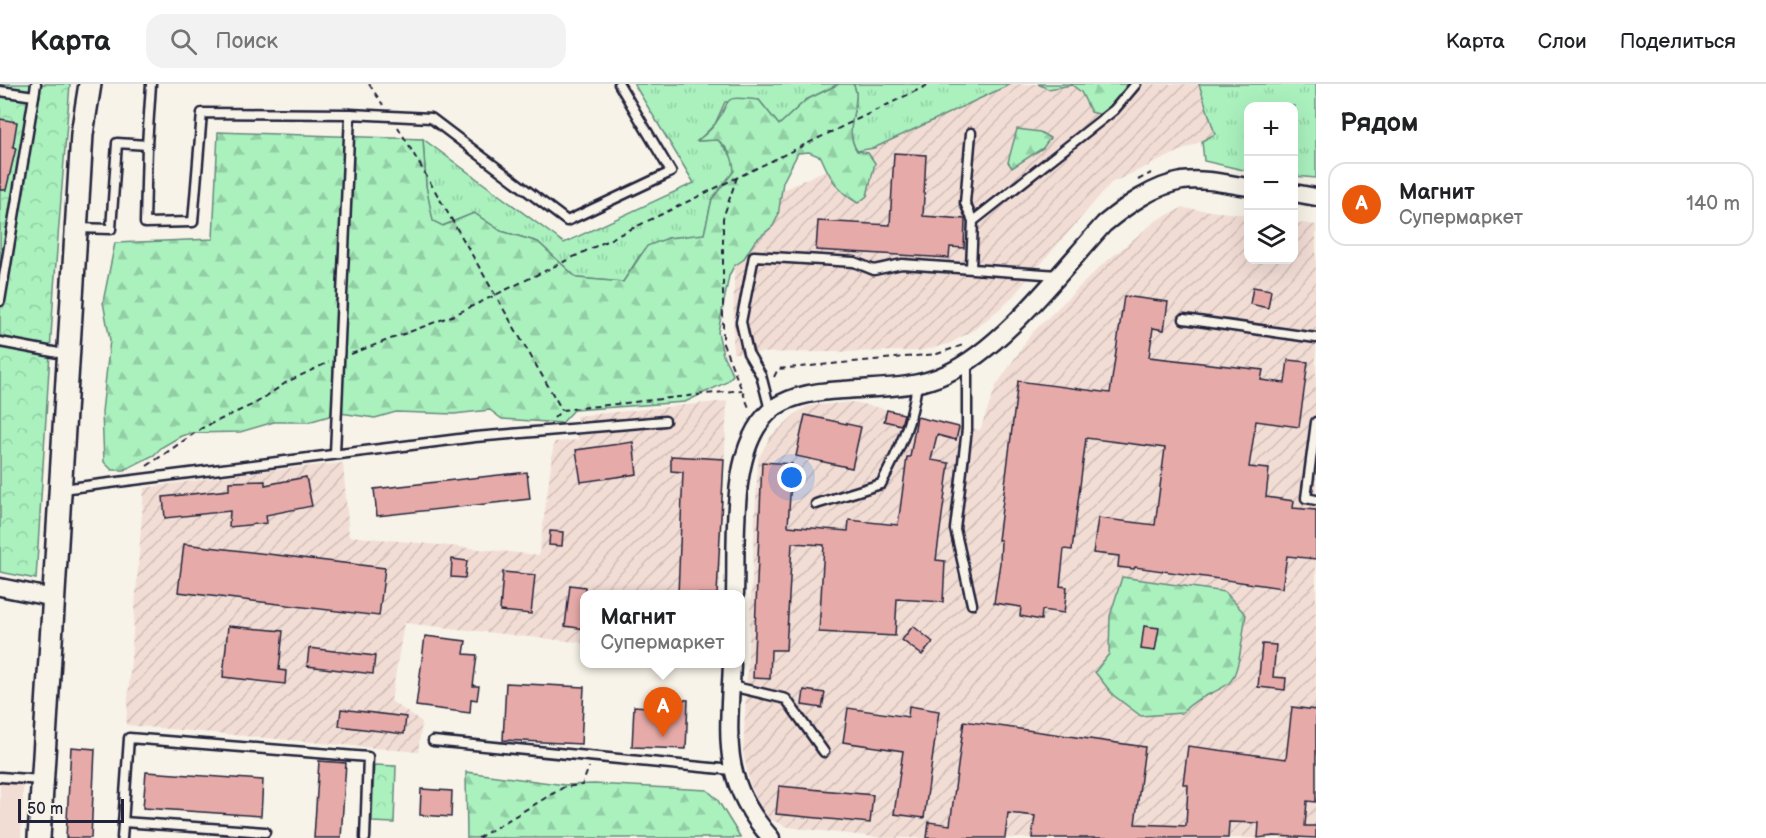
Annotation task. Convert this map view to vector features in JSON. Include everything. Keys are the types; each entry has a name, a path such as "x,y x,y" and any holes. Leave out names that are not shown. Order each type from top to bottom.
{"street":[{"path":"39,838 82,134 90,84"},
{"path":"735,590 740,471 746,447 756,427 770,410 792,399 837,390 917,384 944,375 967,363 992,344 1104,224 1125,206 1182,181 1244,186"},
{"path":"1298,195 1316,197"},
{"path":"0,587 54,598"},
{"path":"732,668 729,746 732,770 740,796 755,821 771,838"}],"lane":[{"path":"0,301 36,84"},
{"path":"152,84 147,145 145,223 193,222 202,113 350,114 431,118 567,221 671,172 619,84"},
{"path":"973,221 1114,110 1136,84"},
{"path":"0,91 34,96"},
{"path":"335,453 350,114"},
{"path":"971,133 965,203 973,221 971,268"},
{"path":"77,228 111,230 117,143 147,145"},
{"path":"770,410 761,375 748,353 741,322 754,256 854,262 874,270 902,264 1058,275"},
{"path":"1184,319 1316,338"},
{"path":"0,342 70,356"},
{"path":"967,363 967,429 955,529 972,604"},
{"path":"816,504 881,484 902,447 913,415 917,384"},
{"path":"62,489 335,453 664,421"},
{"path":"1316,422 1306,498 1316,500"},
{"path":"731,686 786,699 824,752"},
{"path":"122,838 129,738 368,757 365,838"},
{"path":"433,741 732,770"},
{"path":"0,777 43,780"},
{"path":"123,822 265,832"}],"path":[{"path":"369,84 451,214 494,295 562,410"},
{"path":"126,481 202,428 256,403 287,382 339,358 453,315 930,84"},
{"path":"736,177 723,218 723,344 756,427"},
{"path":"540,432 562,410 742,390"},
{"path":"478,838 564,787 582,786 594,757"}],"shaded area":[{"path":"1011,84 1199,84 1215,135 1111,183 1008,302 975,329 949,344 919,351 733,353 735,212"},
{"path":"1182,208 1244,215 1244,264 1298,264 1298,223 1316,225 1316,838 884,838 787,827 770,819 760,807 750,784 743,752 758,459 770,437 808,406 853,402 980,430 996,386 1031,334 1102,265 1157,220"},
{"path":"727,401 719,590 580,590 580,642 404,623 391,701 422,722 418,752 126,725 144,488 253,472 343,463 349,536 539,555 554,442 578,440 576,416"},
{"path":"0,771 24,773 21,838 0,838"}],"green space":[{"path":"0,84 70,84 54,288 36,579 0,572"},
{"path":"634,84 839,84 806,100 779,125 759,100 725,102 715,124 698,141 718,140 733,158 734,171 712,199 704,235 668,238 640,255 623,282 577,278 538,242 501,231 474,213 442,226 432,221 426,186 423,139 564,243 694,183"},
{"path":"839,84 853,84 856,98 851,132 853,142 857,151 868,153 875,163 867,196 858,203 851,199 835,184 821,157 809,152 798,153 783,182 778,216 773,226 755,241 743,260 734,266 729,276 718,332 723,355 733,375 725,383 685,402 574,410 562,423 502,419 490,410 454,414 396,412 375,418 340,413 308,422 274,422 240,432 192,433 181,436 162,447 154,455 124,470 112,470 104,462 102,412 110,340 103,302 115,243 213,239 218,132 423,139 426,186 433,221 443,226 474,213 501,231 538,242 577,278 623,282 647,246 668,238 704,234 712,199 734,171 730,154 718,140 697,141 713,127 729,101 738,98 759,100 779,125 806,100"},
{"path":"853,84 1011,84 874,148 857,151 851,132 856,98"},
{"path":"1038,84 1129,84 1102,115 1091,112 1081,92 1072,85 1048,89"},
{"path":"1199,84 1316,84 1316,178 1298,176 1298,102 1244,102 1244,170 1204,161 1202,141 1215,134"},
{"path":"1017,129 1040,132 1050,138 1043,148 1012,168 1008,162"},
{"path":"1122,577 1225,592 1246,615 1236,671 1229,683 1194,702 1182,713 1141,716 1113,695 1095,672 1109,654 1110,616"},
{"path":"374,765 396,766 394,823 372,822"},
{"path":"466,772 565,785 594,784 707,790 717,799 741,838 467,838"}],"building":[{"path":"0,119 17,122 13,147 16,148 6,190 0,190"},
{"path":"894,153 926,155 923,216 965,219 964,248 950,247 949,258 816,250 818,221 890,225"},
{"path":"1253,287 1271,290 1268,308 1250,304"},
{"path":"1124,296 1168,302 1164,330 1153,328 1149,357 1263,370 1261,380 1285,383 1288,360 1308,362 1299,427 1256,421 1249,467 1269,469 1266,497 1294,501 1293,508 1316,510 1316,559 1287,556 1282,588 1135,567 1134,569 1118,567 1119,556 1093,553 1098,518 1155,525 1165,448 1086,438 1072,550 1064,549 1060,586 1067,587 1064,613 1042,610 1041,620 1020,616 1021,607 994,603 1000,563 1001,540 998,540 1018,381 1110,393"},
{"path":"887,410 904,414 901,425 884,421"},
{"path":"805,415 861,427 852,468 796,456"},
{"path":"917,417 959,427 956,440 937,435 931,460 949,463 936,560 945,561 943,602 897,599 895,636 819,632 824,545 792,543 786,650 771,650 770,679 753,678 762,462 792,464 788,526 848,531 849,520 898,525 907,457 910,457"},
{"path":"633,442 637,474 581,482 576,450"},
{"path":"671,456 724,459 717,590 678,590 683,472 671,471"},
{"path":"527,472 530,499 377,516 374,489"},
{"path":"306,477 312,506 266,515 267,523 229,527 230,511 165,518 163,497 229,490 229,482 265,481 265,485"},
{"path":"550,531 563,532 562,546 549,545"},
{"path":"184,544 385,568 379,616 178,592"},
{"path":"452,559 467,561 465,578 451,577"},
{"path":"503,572 535,575 531,614 500,611"},
{"path":"570,585 585,587 585,590 580,590 580,628 565,626"},
{"path":"228,626 283,631 279,670 286,671 285,684 223,677"},
{"path":"913,626 933,642 922,655 902,640"},
{"path":"1144,626 1159,628 1155,651 1141,649"},
{"path":"425,636 466,641 464,654 477,655 473,686 479,686 477,700 471,699 470,713 416,706"},
{"path":"1262,644 1276,645 1273,677 1286,678 1285,690 1258,687"},
{"path":"309,648 375,656 373,674 307,666"},
{"path":"506,683 584,687 581,744 503,740"},
{"path":"804,690 825,693 822,708 802,705"},
{"path":"649,698 688,700 686,749 632,747 634,706 648,707"},
{"path":"909,706 939,711 924,818 894,814 903,751 843,742 848,708 908,717"},
{"path":"1292,707 1316,710 1316,802 1307,801 1305,826 1316,826 1316,838 1274,836 1258,838 1259,823 1229,822 1228,838 1032,838 1035,816 1008,813 1005,838 927,838 929,822 950,825 964,721 1145,747 1135,824 1186,826 1188,785 1183,784 1188,746 1286,759"},
{"path":"341,709 406,717 404,734 339,726"},
{"path":"71,747 95,749 91,838 66,838"},
{"path":"319,761 346,763 341,838 314,838"},
{"path":"146,772 263,780 261,816 143,808"},
{"path":"779,786 873,795 870,823 776,814"},
{"path":"421,789 452,791 451,817 420,815"}],"place":[{"name":"Магнит","path":"663,737"}]}
